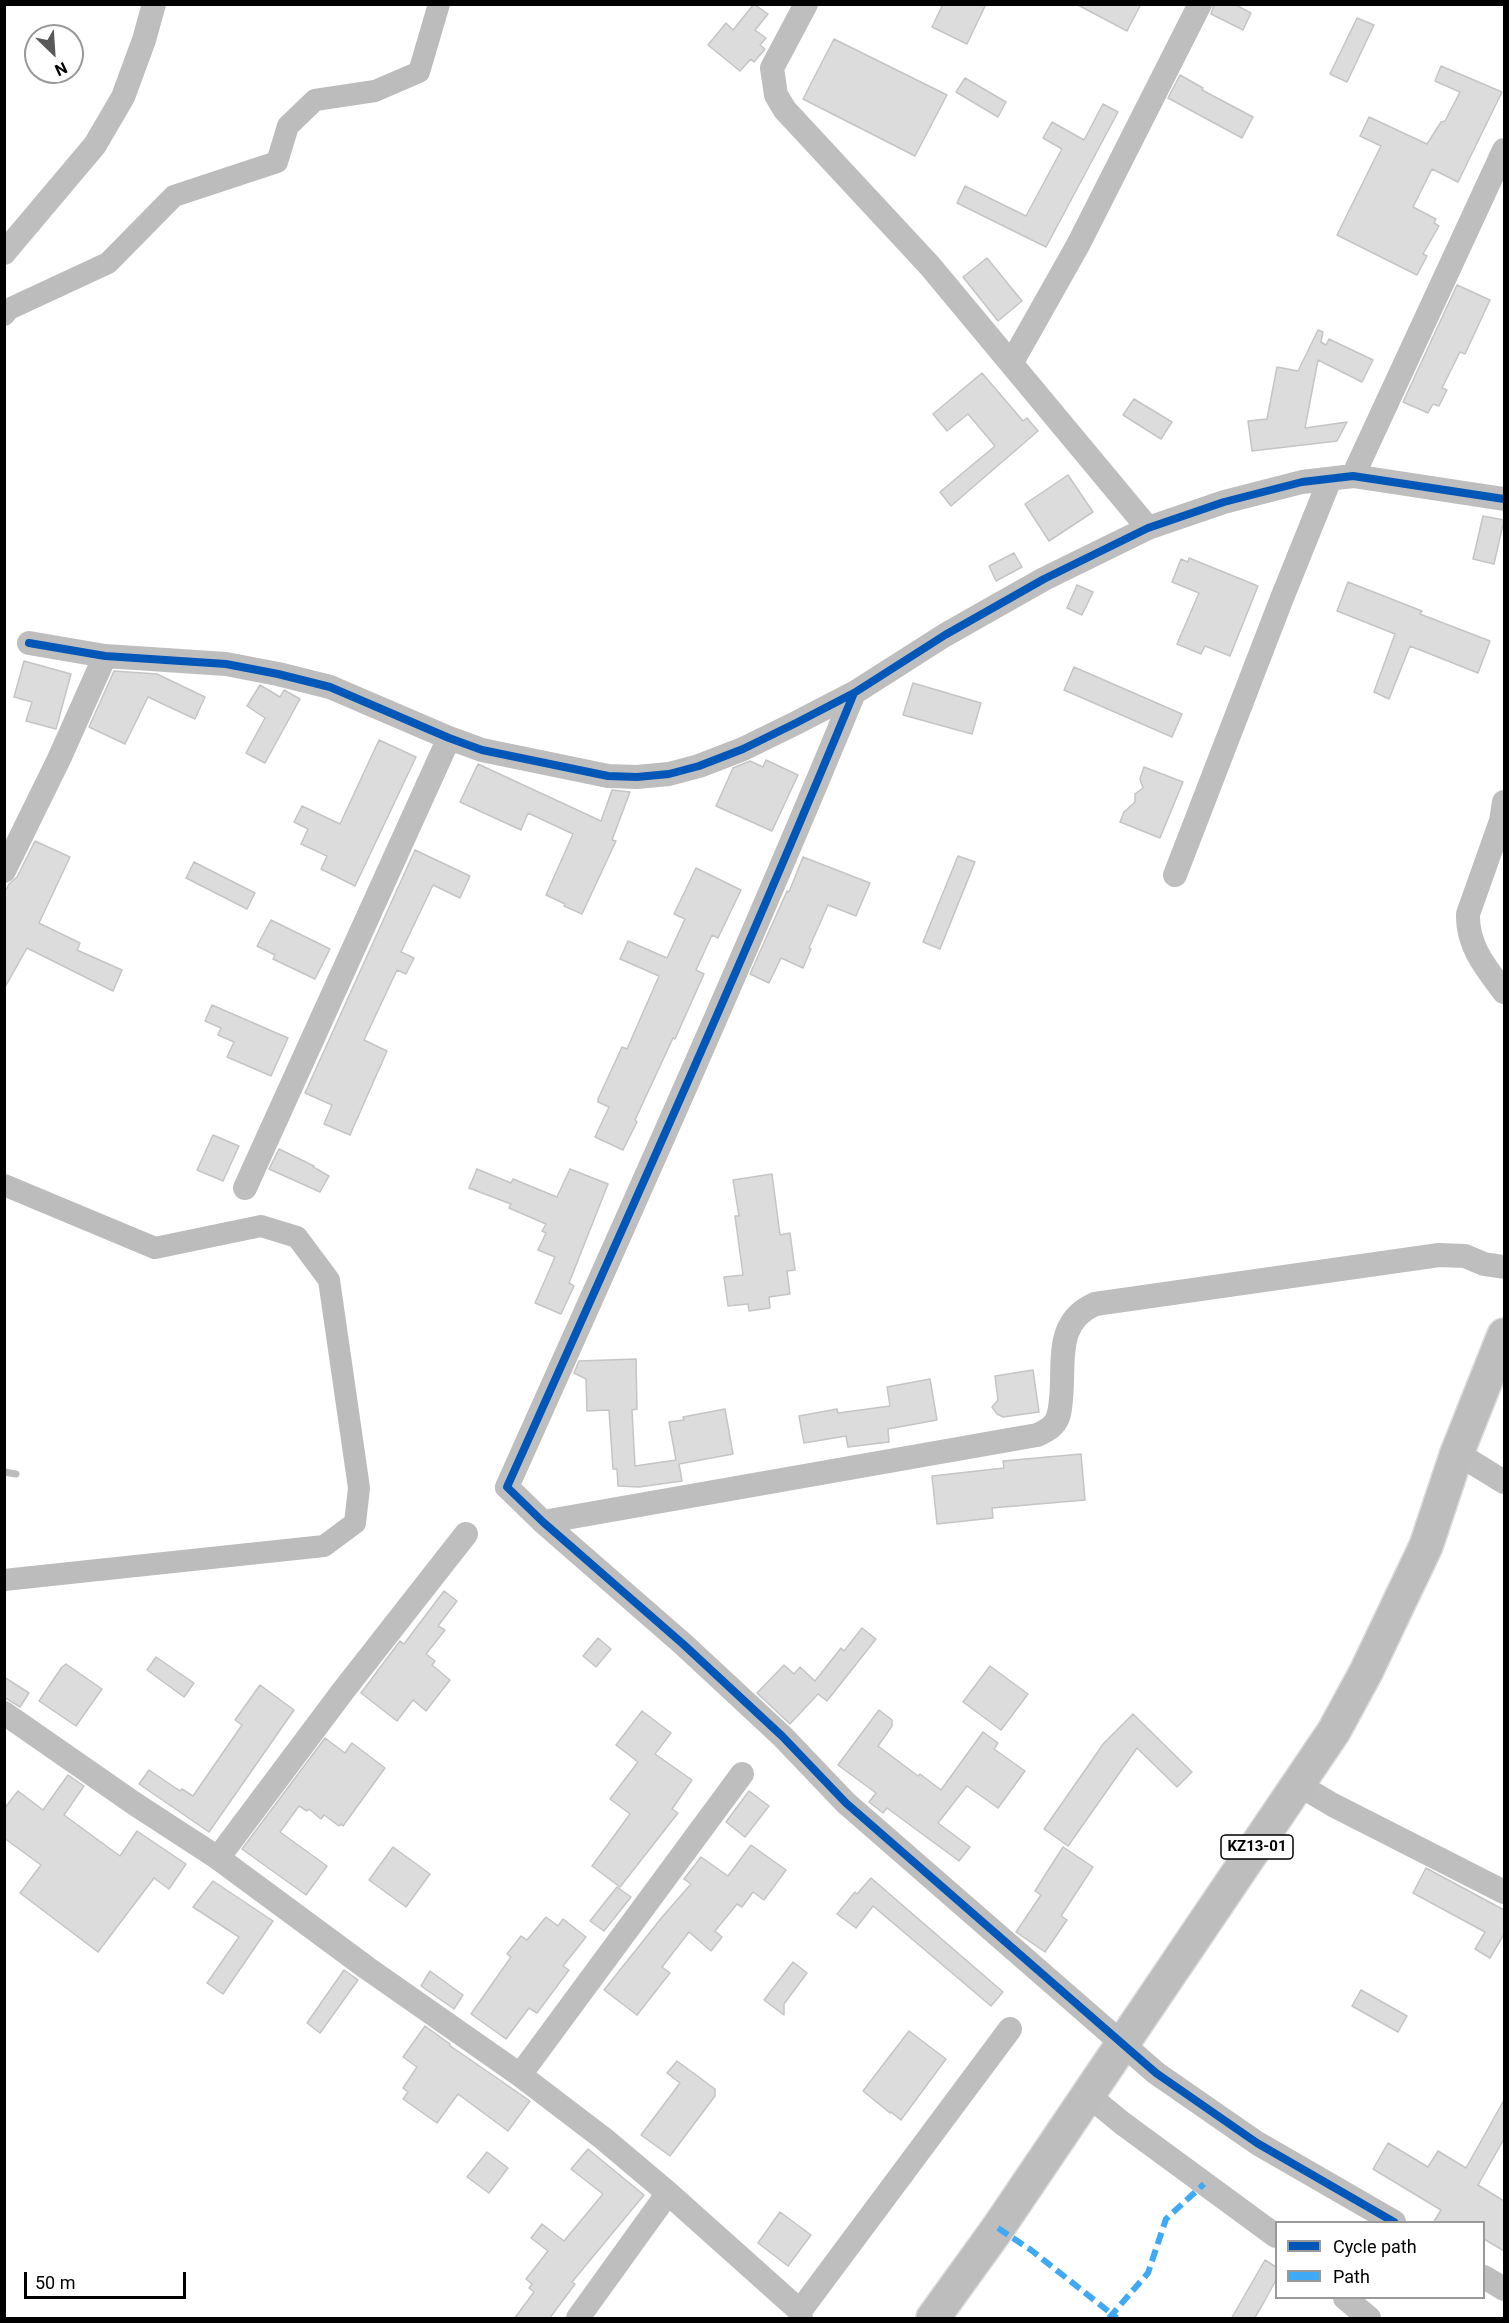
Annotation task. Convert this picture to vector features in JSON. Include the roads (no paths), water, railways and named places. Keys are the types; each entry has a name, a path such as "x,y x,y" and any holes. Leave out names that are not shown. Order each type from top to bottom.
{"highway":[{"name":"KZ13-01","path":"933,2319 998,2228 1334,1731 1426,1546 1457,1454 1504,1335"}],"street":[{"path":"4,253 95,145 123,97 144,40 154,4"},
{"path":"806,4 772,68 776,95 785,110 930,266 1148,528"},
{"path":"1012,362 1078,245 1200,4"},
{"path":"1175,874 1282,598 1504,150"},
{"path":"29,644 105,656 226,664 278,674 330,687 482,750 608,776 637,777 669,774 699,766 743,749 854,693 945,635 1034,585 1148,528 1224,502 1302,482 1341,478 1504,499"},
{"path":"4,871 59,759 105,656"},
{"path":"854,693 804,816 507,1487 782,1736 846,1803 1122,2045 1156,2073 1257,2143 1391,2221"},
{"path":"245,1188 449,738"},
{"path":"1504,802 1501,821 1468,914 1467,927 1474,950 1504,992"},
{"path":"543,1522 1037,1435 1051,1428 1060,1412 1064,1345 1068,1327 1077,1315 1095,1304 1439,1255 1465,1256 1484,1264 1504,1267"},
{"path":"1457,1454 1504,1482"},
{"path":"218,1858 343,1691 466,1534"},
{"path":"4,1713 135,1804 218,1858 367,1968 520,2075 604,2139 668,2193 800,2315 1010,2029"},
{"path":"520,2075 742,1773"},
{"path":"1299,1785 1333,1805 1504,1892"},
{"path":"1088,2095 1131,2130 1275,2235"},
{"path":"578,2319 668,2193"},
{"path":"1485,2278 1504,2289"},
{"path":"1346,2299 1369,2319"}],"waterway":[{"path":"4,315 9,309 108,263 174,196 277,162 288,126 315,100 375,91 419,72 439,4"},
{"path":"4,1185 155,1248 261,1226 297,1237 329,1280 359,1488 355,1523 324,1546 4,1580"},
{"path":"4,1472 16,1474"}]}
